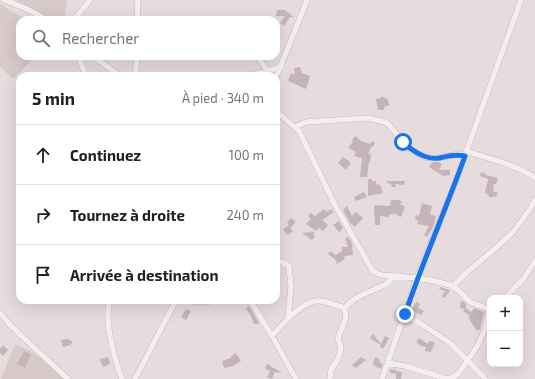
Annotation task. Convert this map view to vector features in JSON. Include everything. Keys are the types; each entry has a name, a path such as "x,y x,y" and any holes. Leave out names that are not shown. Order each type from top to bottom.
{"street":[{"path":"4,0 40,16"},
{"path":"77,16 90,0"},
{"path":"137,16 138,0"},
{"path":"278,72 306,0"},
{"path":"382,379 417,278 452,191 521,0"},
{"path":"80,60 84,72"},
{"path":"98,60 115,72"},
{"path":"135,72 137,60"},
{"path":"260,60 267,70"},
{"path":"261,72 281,67"},
{"path":"280,114 299,131 335,205 374,272 430,280 453,286 470,302 487,308"},
{"path":"295,127 306,122 368,118 384,122 389,125 406,146 425,157 437,158 466,153 515,167 535,178"},
{"path":"453,286 514,231 530,210 535,200"},
{"path":"508,295 535,261"},
{"path":"280,262 289,266 290,287 288,318"},
{"path":"344,309 349,302 383,286 395,276"},
{"path":"272,336 288,318 312,302 319,300 342,307 346,314 343,328 338,338 341,348 338,359 331,370 330,379"},
{"path":"108,304 109,332 113,351 122,379"},
{"path":"135,379 174,304"},
{"path":"253,304 296,379"},
{"path":"0,313 67,378"},
{"path":"405,314 450,343 484,376 485,379"},
{"path":"388,363 405,366 450,379 459,373 468,361 478,345 487,320"}],"shaded area":[{"path":"67,0 65,16 41,16 17,1"},
{"path":"0,4 20,16 16,16 16,60 32,60 20,72 16,72 16,76 13,79 0,67"},
{"path":"15,344 29,350 68,379 1,379"}],"building":[{"path":"277,10 285,10 294,17 290,17 284,26 280,23 285,16 276,16"},
{"path":"300,67 302,73 310,76 306,89 288,81 291,73 295,75 294,68"},
{"path":"382,96 387,99 390,105 384,107 384,110 378,110 376,99 381,98"},
{"path":"355,136 361,141 370,144 372,141 375,143 368,154 371,154 367,177 360,177 362,158 354,156 356,152 348,148"},
{"path":"343,157 350,162 346,170 338,163"},
{"path":"432,162 439,162 442,164 439,170 450,170 450,175 443,176 429,167"},
{"path":"481,172 498,178 496,184 494,184 493,191 498,193 496,197 493,196 492,198 485,193 488,179 480,176"},
{"path":"368,179 376,181 376,185 379,184 381,186 383,193 368,196"},
{"path":"387,181 405,181 404,185 395,184 396,187 392,187 391,184 387,183"},
{"path":"364,192 367,197 356,201 354,197"},
{"path":"391,200 399,200 402,202 400,204 405,207 401,217 393,213 393,215 389,214 389,217 380,216 380,225 375,225 374,205 390,206"},
{"path":"422,203 432,206 430,214 436,216 433,227 427,237 424,235 429,226 417,224 418,220 415,220 416,215 419,216"},
{"path":"347,206 352,216 356,212 363,218 355,227 350,223 343,210"},
{"path":"324,209 326,212 331,209 334,212 322,220 328,225 323,231 319,228 316,231 306,224 311,219 308,216 311,213 315,216"},
{"path":"291,218 296,222 290,228 293,231 288,235 283,230 289,225 287,223"},
{"path":"339,221 343,228 339,232 333,225"},
{"path":"315,232 313,235 315,236 312,240 302,233"},
{"path":"348,237 352,243 353,255 344,256 345,259 337,264 335,259 328,254 330,251 336,255 342,251 342,247 348,247 345,238"},
{"path":"440,287 450,290 449,293 439,289"},
{"path":"445,291 448,293 445,298 442,296"},
{"path":"461,301 466,304 466,308 471,312 474,308 484,312 480,330 476,330 468,317 470,316 463,311 465,309 460,308"},
{"path":"416,302 420,304 418,308 424,311 421,315 412,310"},
{"path":"249,306 259,324 254,324 246,308"},
{"path":"186,309 191,311 186,320 181,317"},
{"path":"373,334 381,344 385,336 389,338 383,349 380,347 381,345 372,340 370,337"},
{"path":"419,338 428,344 429,341 435,342 434,346 432,346 435,349 432,348 431,352 425,351 426,347 421,346 416,342"},
{"path":"68,339 73,342 70,345 63,347 61,340"},
{"path":"3,345 8,350 3,356 0,353 0,349"},
{"path":"24,351 31,354 25,368 17,364"},
{"path":"236,353 241,361 233,366 224,368 222,361 231,358 230,357"},
{"path":"108,357 110,364 103,367 100,359"},
{"path":"361,357 366,360 356,368 352,365"},
{"path":"376,357 380,360 379,362 383,364 381,369 373,365"},
{"path":"267,364 281,373 275,372 272,379 267,377 270,371 265,369"},
{"path":"390,369 402,372 401,379 396,379 396,374 390,373"}],"route":[{"path":"403,142 411,150 425,157 437,158 459,154 465,156 417,278 405,314"}]}
